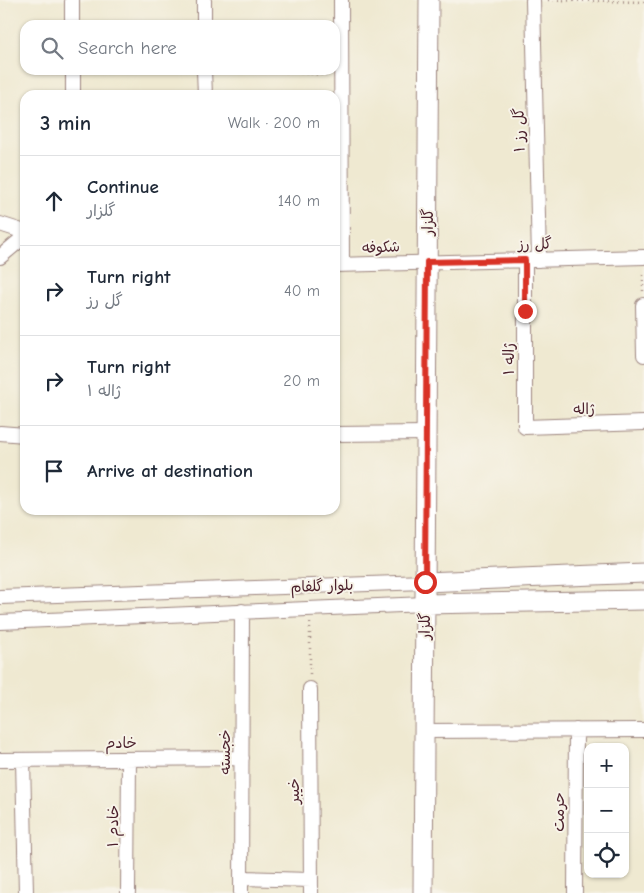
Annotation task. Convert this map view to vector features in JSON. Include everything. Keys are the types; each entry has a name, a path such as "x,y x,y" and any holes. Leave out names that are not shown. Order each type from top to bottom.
{"street":[{"path":"72,0 72,20"},
{"path":"204,0 204,20"},
{"path":"340,170 341,0"},
{"name":"گلزار","path":"423,893 429,0"},
{"name":"گل رز ۱","path":"532,260 533,0"},
{"path":"73,75 73,90"},
{"path":"204,75 205,90"},
{"path":"0,224 20,230"},
{"path":"0,257 20,240"},
{"name":"گل رز","path":"427,262 644,257"},
{"name":"ژاله ۱","path":"525,427 532,260"},
{"name":"شکوفه","path":"340,265 427,262"},
{"path":"642,305 644,355"},
{"name":"ژاله","path":"525,427 644,424"},
{"path":"0,433 20,435"},
{"path":"340,434 426,433"},
{"name":"بلوار گلفام","path":"0,597 644,573"},
{"name":"بلوار گلفام","path":"0,622 425,604 644,600"},
{"name":"خجسته","path":"241,893 242,611"},
{"name":"خیبر","path":"310,689 310,886"},
{"name":"حرمت","path":"575,893 576,730"},
{"path":"424,731 644,730"},
{"name":"خادم","path":"0,760 242,758"},
{"name":"۱ خادم","path":"128,893 129,759"},
{"path":"23,760 26,893"},
{"path":"241,878 310,886"}],"path":[{"path":"543,0 644,2"},
{"path":"328,75 341,76"},
{"path":"642,305 644,257"},
{"path":"310,608 310,689"}],"route":[{"path":"425,582 427,262 525,260 525,311"}]}
